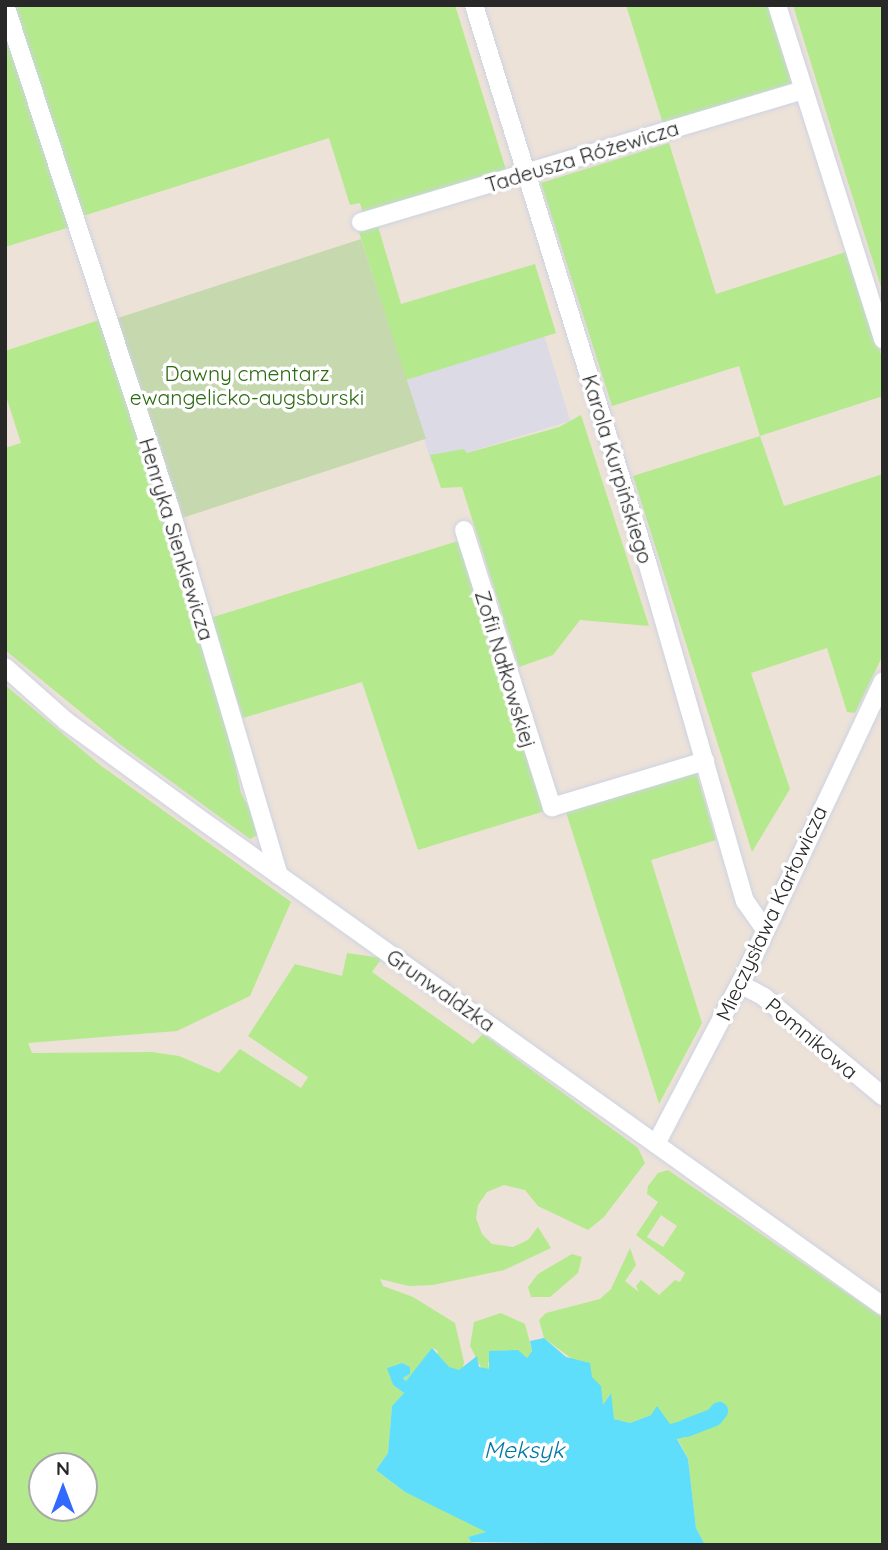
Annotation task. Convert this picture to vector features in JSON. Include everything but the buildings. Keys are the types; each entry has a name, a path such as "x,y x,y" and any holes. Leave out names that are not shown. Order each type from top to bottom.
{"street":[{"name":"Henryka Sienkiewicza","path":"5,5 170,508 279,875"},
{"name":"Karola Kurpińskiego","path":"474,5 705,761 745,901 765,930"},
{"path":"777,5 883,340"},
{"name":"Tadeusza Różewicza","path":"361,222 803,90"},
{"name":"Zofii Nałkowskiej","path":"464,530 552,807 705,761"},
{"name":"Grunwaldzka","path":"5,667 66,721 883,1306"},
{"name":"Mieczysława Karłowicza","path":"656,1144 740,984 883,681"},
{"name":"Pomnikowa","path":"740,984 764,997 883,1096"}],"shaded area":[{"path":"544,335 570,421 432,463 405,377"}],"green space":[{"path":"11,5 455,5 507,173 364,217 360,203 350,205 329,138 83,216"},
{"path":"626,5 771,5 795,82 663,124"},
{"path":"793,5 883,5 883,293 839,154"},
{"path":"5,25 70,227 5,247"},
{"path":"669,143 716,294 849,251 883,361 883,396 760,436 739,366 612,406 541,183"},
{"path":"377,223 401,304 535,264 556,333 406,380 358,229"},
{"name":"Dawny cmentarz ewangelicko-augsburski","path":"361,239 426,439 177,520 112,320"},
{"path":"102,319 229,732 241,793 259,827 257,835 250,839 121,745 5,650 5,448 21,443 5,393 5,351"},
{"path":"581,415 649,626 580,620 553,655 519,667 462,487 441,488 430,455 464,449 467,453 559,427"},
{"path":"760,436 784,506 883,474 883,655 855,713 847,712 827,648 751,673 790,789 752,852 633,476"},
{"path":"458,541 545,811 418,850 362,682 243,718 210,618"},
{"path":"5,685 100,765 291,902 250,996 177,1031 28,1043 32,1053 152,1052 179,1056 219,1073 240,1049 301,1088 308,1077 248,1036 295,964 342,976 347,953 382,958 372,972 473,1044 483,1034 638,1148 645,1163 604,1217 588,1230 538,1206 525,1190 504,1185 487,1192 478,1205 476,1218 482,1234 492,1244 513,1247 528,1240 538,1227 551,1248 504,1270 433,1285 409,1286 380,1279 383,1286 413,1297 455,1323 464,1362 461,1377 441,1384 430,1383 438,1351 433,1348 406,1381 403,1378 410,1374 409,1367 402,1363 388,1368 393,1385 404,1393 392,1406 388,1453 376,1470 405,1492 480,1527 487,1532 468,1537 471,1542 487,1545 5,1545"},
{"path":"695,768 716,840 651,860 702,1023 659,1104 565,809"},
{"path":"668,1170 883,1318 883,1545 705,1545 696,1528 688,1459 670,1424 651,1415 630,1423 613,1419 610,1394 603,1406 576,1362 544,1338 539,1320 546,1313 600,1299 611,1289 630,1248 636,1265 625,1281 639,1292 636,1286 641,1280 659,1295 675,1280 680,1282 685,1273 636,1235 658,1202 647,1194 648,1186 658,1173","holes":["661,1215 677,1226 663,1247 647,1237"]},
{"path":"572,1254 582,1257 578,1273 550,1297 531,1297 528,1287 538,1274"},
{"path":"501,1313 525,1324 532,1351 527,1358 506,1350 497,1353 488,1363 489,1369 482,1369 470,1346 474,1322"}],"water":[{"name":"Meksyk","path":"544,1338 566,1357 590,1363 592,1377 601,1386 603,1405 611,1393 614,1419 630,1423 651,1415 657,1406 670,1424 684,1420 688,1436 677,1439 688,1459 696,1528 705,1545 471,1542 468,1537 486,1532 405,1492 376,1470 388,1453 392,1406 404,1393 393,1385 387,1368 402,1363 410,1367 410,1374 403,1378 406,1381 432,1348 449,1367 459,1370 477,1356 479,1367 489,1369 489,1351 518,1350 527,1358 532,1351 530,1341"}],"waterway":[{"path":"686,1428 714,1417 719,1411"}]}
